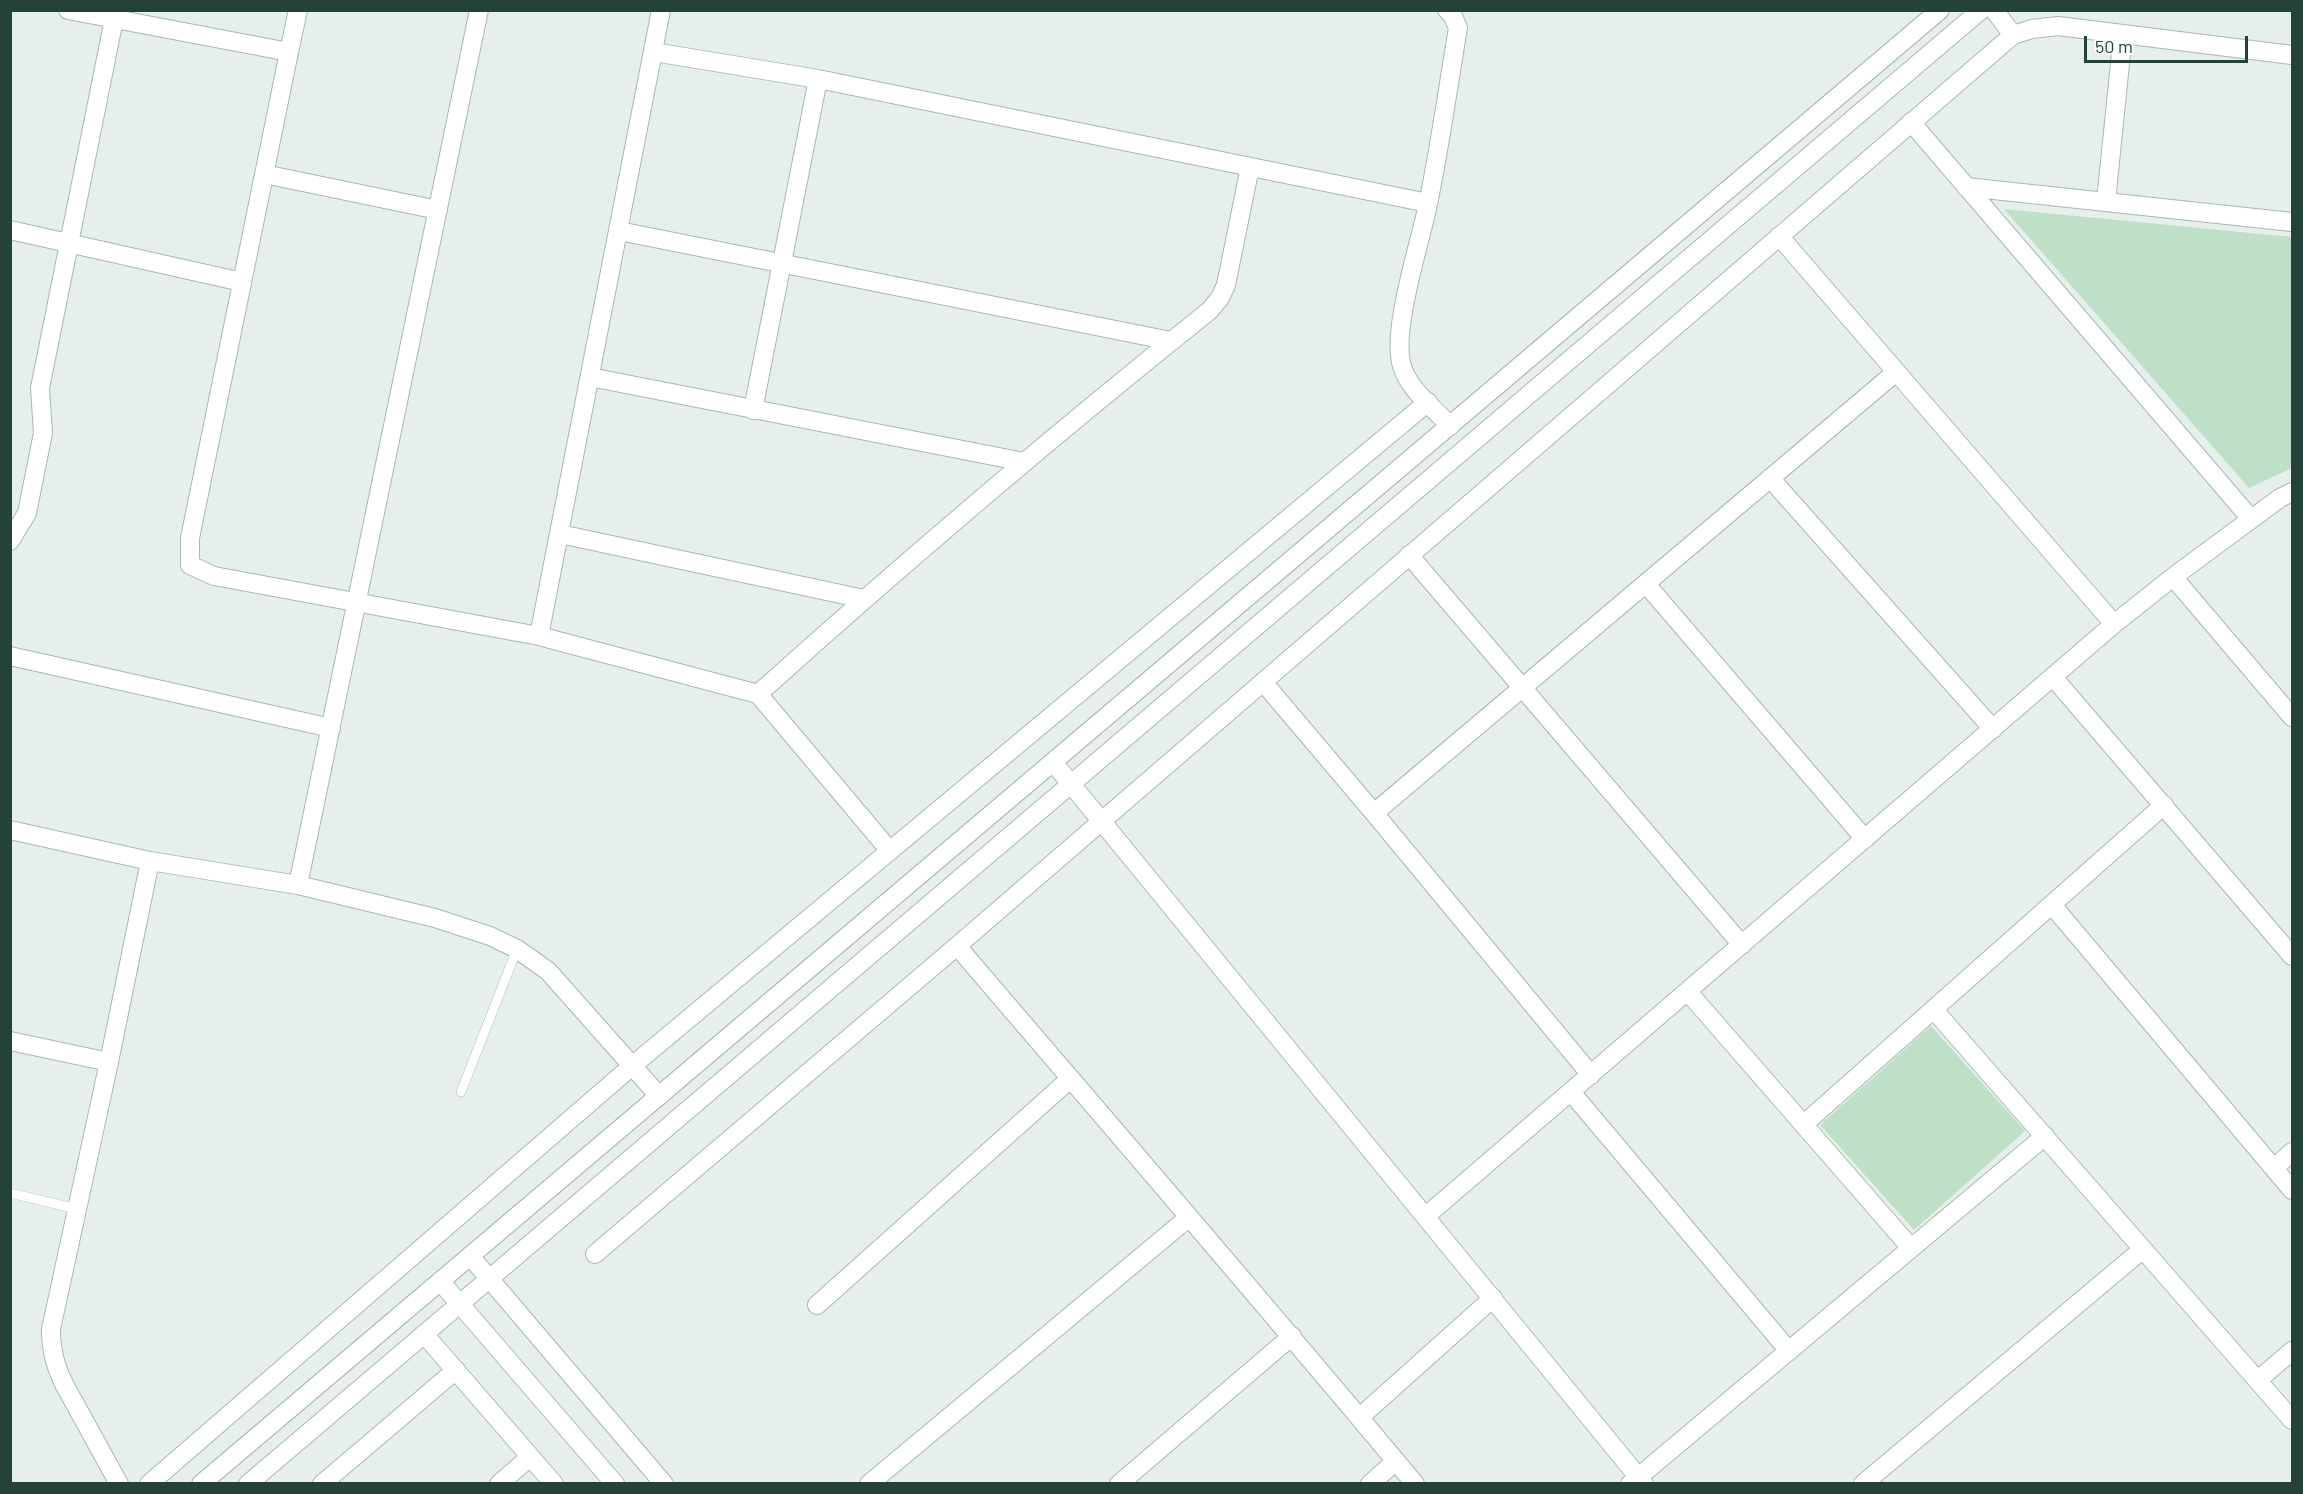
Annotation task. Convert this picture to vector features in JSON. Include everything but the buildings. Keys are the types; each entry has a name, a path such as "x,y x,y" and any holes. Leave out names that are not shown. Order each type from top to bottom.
{"street":[{"path":"68,10 289,52"},
{"path":"298,10 190,538 190,565 214,576 539,636 758,694 890,851"},
{"path":"298,885 479,10"},
{"path":"539,636 661,10"},
{"path":"1447,10 1453,16 1458,28 1428,203 1400,329 1399,353 1402,368 1409,381 1450,426"},
{"path":"201,1484 1940,10"},
{"path":"248,1484 1981,10"},
{"path":"1994,10 2013,35"},
{"path":"10,541 27,513 44,422 40,388 114,19"},
{"path":"595,1254 957,946 2013,35 2032,29 2058,26 2292,55"},
{"path":"2106,201 2123,34"},
{"path":"654,52 818,79 1428,203"},
{"path":"753,410 818,79"},
{"path":"1911,122 2252,519"},
{"path":"758,694 864,599 1078,416 1209,311 1223,292 1250,167"},
{"path":"264,174 438,210"},
{"path":"1966,187 2292,222"},
{"path":"10,230 242,282"},
{"path":"619,231 1171,341"},
{"path":"1779,236 2114,624"},
{"path":"1374,813 1896,372"},
{"path":"590,377 1024,462"},
{"path":"149,1484 632,1066 1428,402"},
{"path":"1770,478 1993,729"},
{"path":"1426,1216 2114,624 2173,577 2280,498 2292,492"},
{"path":"560,534 864,599"},
{"path":"1409,555 1742,945"},
{"path":"2173,577 2292,717"},
{"path":"1646,584 1865,839"},
{"path":"10,656 332,728"},
{"path":"2053,677 2292,956"},
{"path":"1263,682 1591,1075"},
{"path":"1053,762 1426,1216 1638,1481 2044,1136"},
{"path":"1804,1124 2164,805"},
{"path":"10,830 150,861 298,885 435,918 490,936 517,949 548,971 659,1096"},
{"path":"119,1484 56,1367 51,1349 51,1329 150,861"},
{"path":"2052,905 2292,1190"},
{"path":"957,946 1188,1218 1292,1336 1415,1484"},
{"path":"1688,992 1911,1248"},
{"path":"1934,1010 2292,1420"},
{"path":"10,1041 109,1062"},
{"path":"817,1305 1070,1079"},
{"path":"1571,1092 1789,1351"},
{"path":"2274,1168 2292,1152"},
{"path":"869,1484 1188,1218"},
{"path":"1870,1481 2143,1249"},
{"path":"470,1256 664,1484"},
{"path":"440,1281 615,1484"},
{"path":"1360,1417 1492,1298"},
{"path":"424,1334 554,1484"},
{"path":"1119,1484 1292,1336"},
{"path":"2258,1380 2292,1351"},
{"path":"322,1484 456,1370"},
{"path":"498,1484 530,1457"},
{"path":"1371,1484 1396,1461"}],"lane":[{"path":"461,1092 517,949"},
{"path":"10,1193 77,1209"}],"green space":[{"path":"2004,209 2292,237 2292,468 2249,488"},
{"path":"1931,1026 2025,1131 1914,1230 1820,1125"}]}
